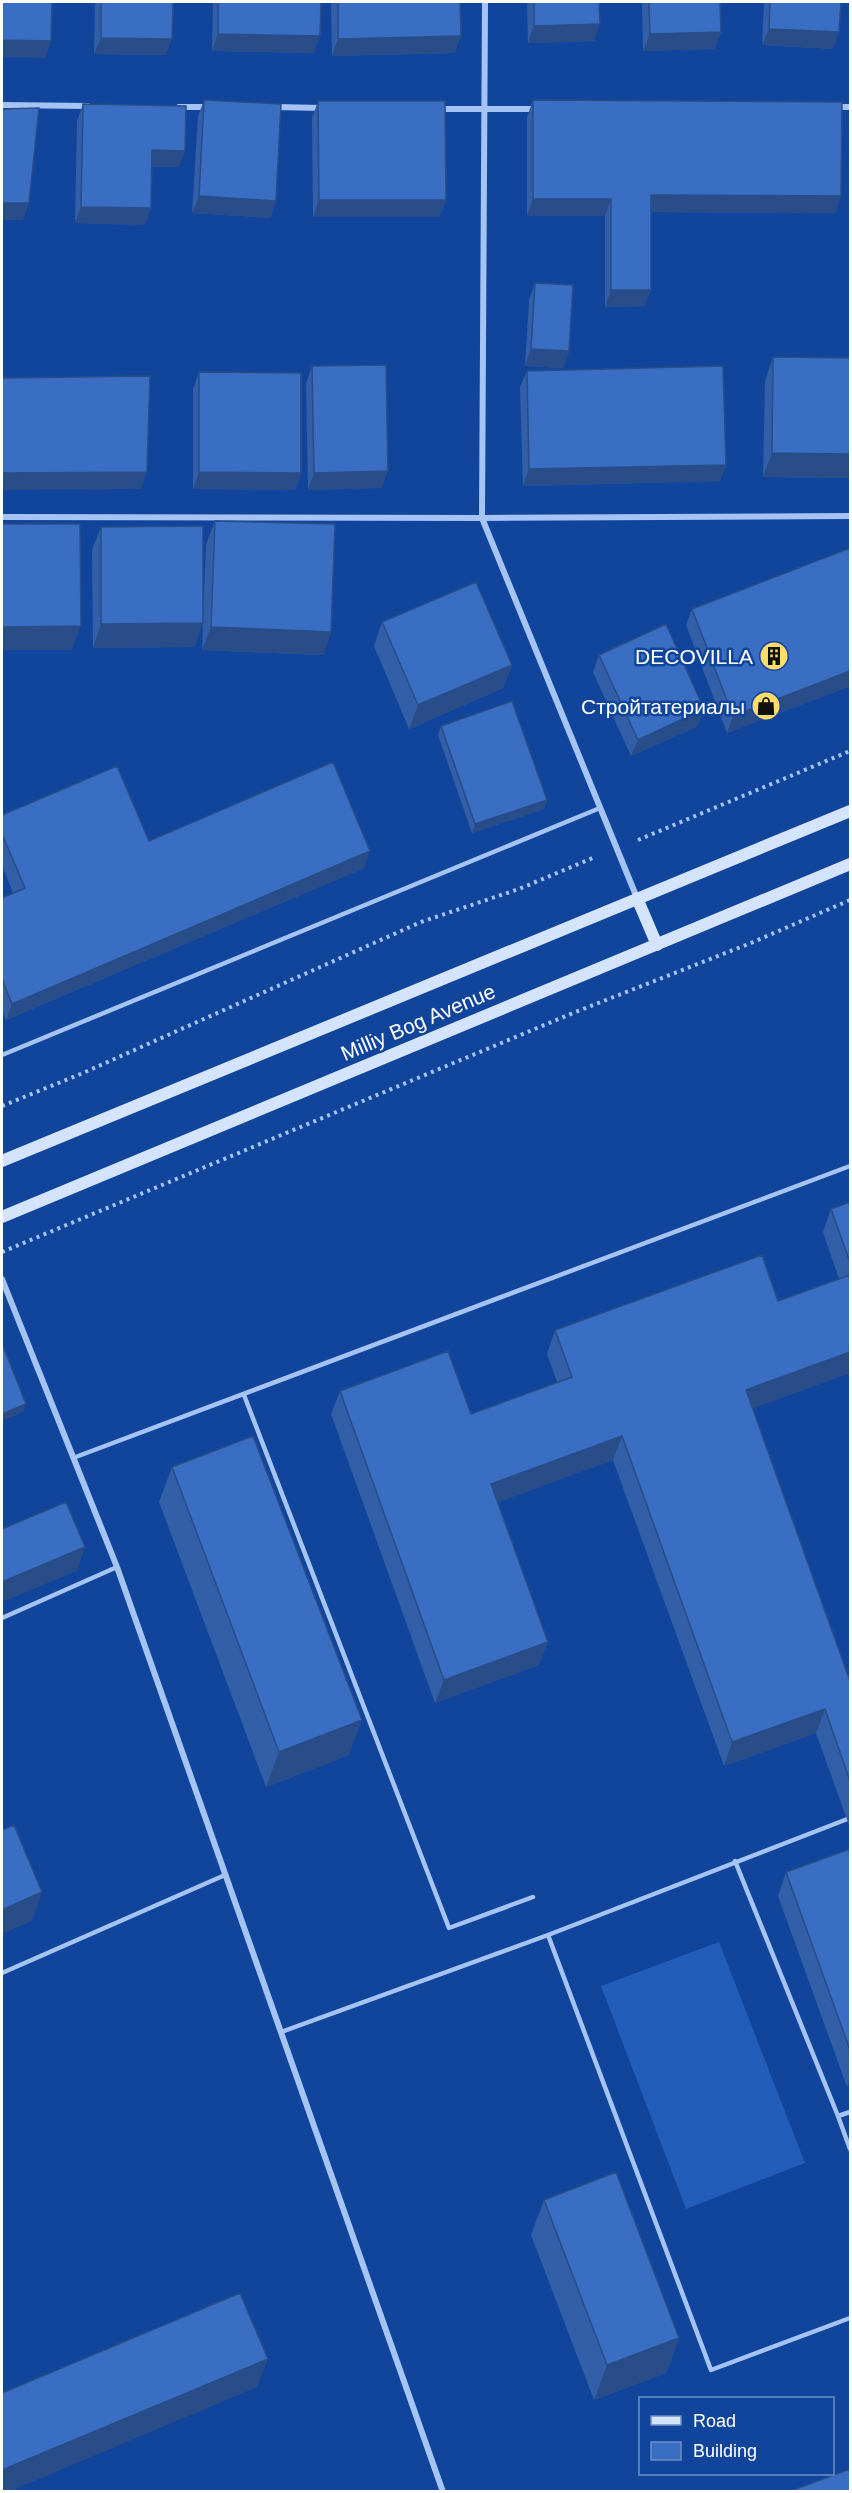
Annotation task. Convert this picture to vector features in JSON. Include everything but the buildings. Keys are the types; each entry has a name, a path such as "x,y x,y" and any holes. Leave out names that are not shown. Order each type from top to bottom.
{"main road":[{"name":"Milliy Bog Avenue","path":"2,1161 850,811"},
{"name":"Milliy Bog Avenue","path":"2,1217 850,864"},
{"path":"637,898 657,945"}],"street":[{"path":"485,2 483,518 637,898"},
{"path":"2,105 96,106"},
{"path":"166,107 214,107"},
{"path":"272,107 331,108"},
{"path":"827,107 850,107"},
{"path":"426,109 544,109"},
{"path":"2,517 850,516"},
{"path":"2,1280 117,1567 443,2492"}],"lane":[{"path":"2,1054 600,808"},
{"path":"73,1458 850,1166"},
{"path":"244,1395 449,1928 533,1897"},
{"path":"2,1618 117,1567"},
{"path":"281,2032 548,1935 850,1818"},
{"path":"735,1861 850,2149"},
{"path":"2,1973 225,1875"},
{"path":"548,1935 711,2370 850,2318"},
{"path":"838,2116 850,2112"}],"path":[{"path":"2,1106 411,926 519,889 850,751"},
{"path":"2,1252 573,1013 751,943 850,900"}],"shaded area":[{"path":"719,1942 805,2163 686,2209 601,1986"}],"place":[{"name":"DECOVILLA","path":"774,656"},
{"name":"Стройтатериалы","path":"766,706"}]}
